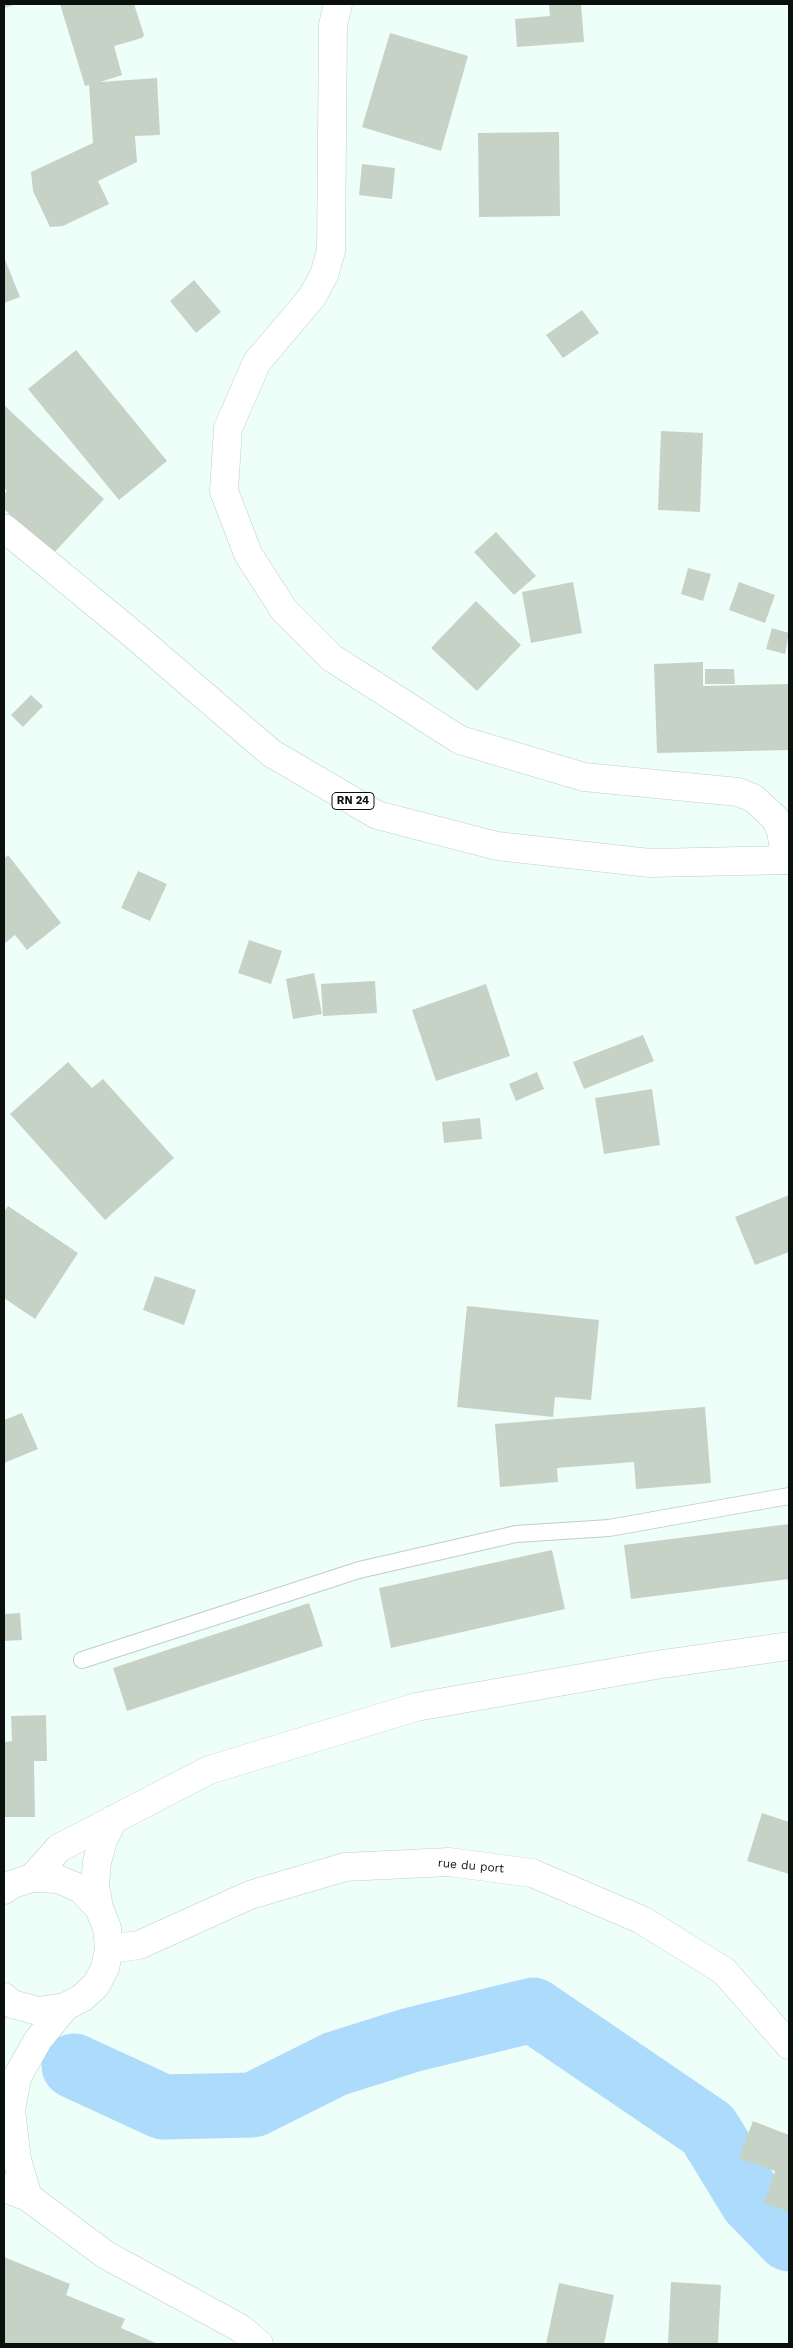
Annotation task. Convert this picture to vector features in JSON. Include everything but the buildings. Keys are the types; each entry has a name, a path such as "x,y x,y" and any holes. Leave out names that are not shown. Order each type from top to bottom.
{"main road":[{"path":"338,4 333,25 331,251 324,275 312,297 257,362 228,428 224,491 248,554 284,610 332,658 460,740 584,777 738,792 752,798 775,818 781,831 788,860"},
{"name":"RN 24","path":"4,528 135,636 271,753 377,815 497,846 650,863 788,860"},
{"path":"32,1878 59,1848 209,1770 416,1707 656,1665 789,1646"},
{"path":"114,1819 103,1840 97,1862 95,1885 99,1908 107,1928 109,1949 105,1968 96,1985 82,1998 65,2008 38,2040 17,2078 11,2110 17,2160 16,2193 106,2255 240,2328 259,2344"},
{"name":"rue du port","path":"109,1949 139,1945 250,1895 345,1868 449,1862 532,1873 642,1920 724,1971 789,2045"},
{"path":"4,1890 10,1885 32,1878 58,1879 81,1889 99,1908"},
{"path":"4,1997 12,2004 38,2011 65,2008"}],"lane":[{"path":"82,1660 358,1570 516,1534 609,1528 789,1496"}],"waterway":[{"path":"74,2066 163,2107 253,2105 335,2064 411,2040 533,2010 708,2129 752,2201 789,2239"}]}
